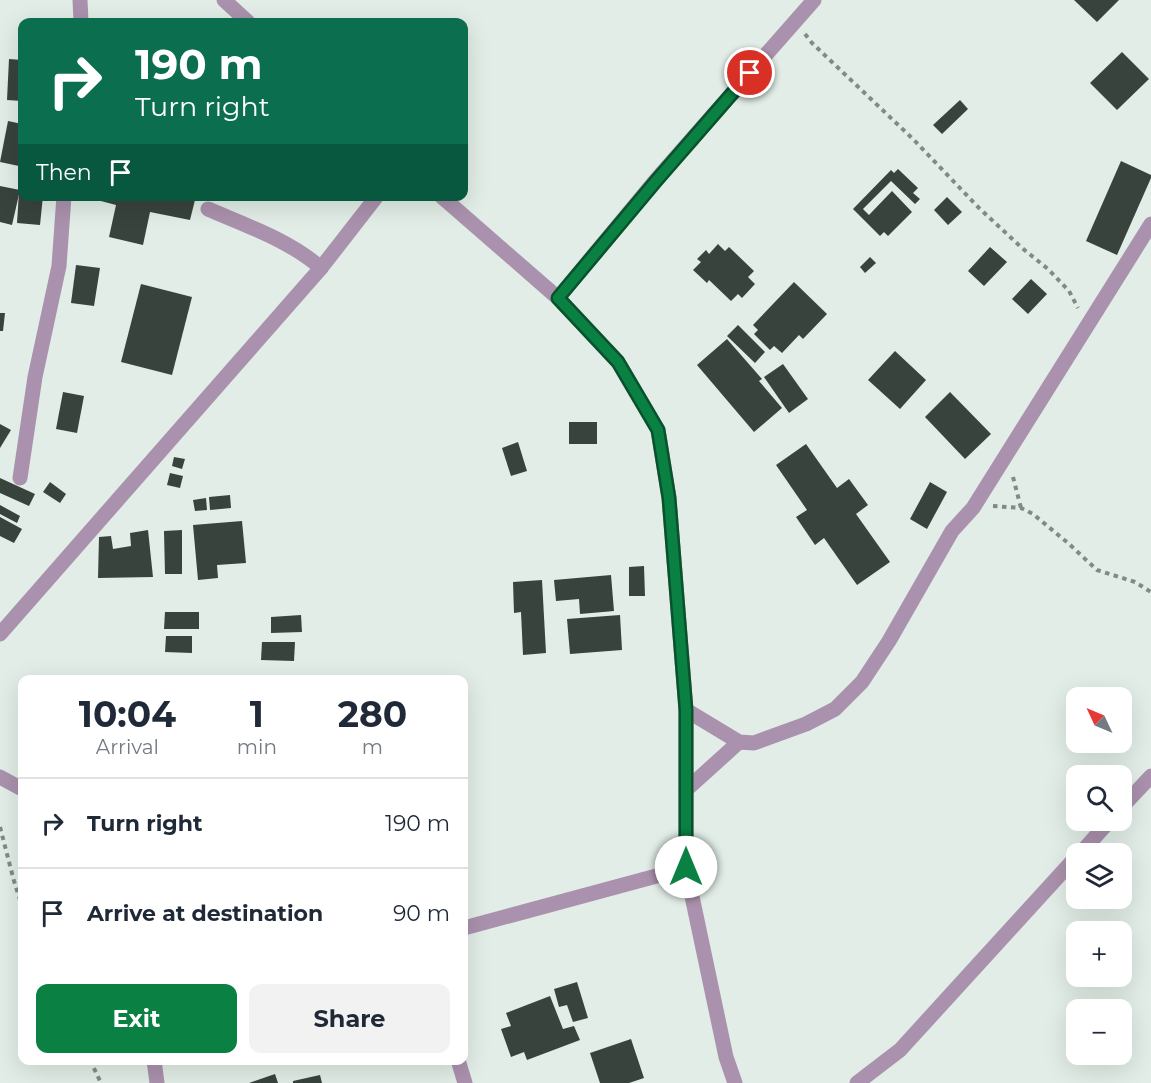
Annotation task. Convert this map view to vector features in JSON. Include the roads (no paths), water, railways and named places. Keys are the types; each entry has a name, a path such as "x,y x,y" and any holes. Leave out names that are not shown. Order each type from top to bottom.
{"street":[{"path":"80,0 81,18"},
{"path":"224,0 244,18"},
{"path":"558,298 656,181 814,0"},
{"path":"20,478 35,377 59,266 64,201"},
{"path":"0,634 321,268 373,201"},
{"path":"447,201 558,298 618,362 658,430 669,498 686,710 686,867 726,1057 735,1083"},
{"path":"208,209 286,243 308,256 321,268"},
{"path":"686,710 739,742 754,742 806,724 835,709 862,682 889,641 952,531 973,508 1151,224"},
{"path":"686,790 739,742"},
{"path":"1132,796 1151,776"},
{"path":"0,777 18,787"},
{"path":"1089,843 1100,831"},
{"path":"468,927 686,867"},
{"path":"857,1083 900,1050 1066,868"},
{"path":"155,1065 157,1083"},
{"path":"460,1065 465,1083"}]}
